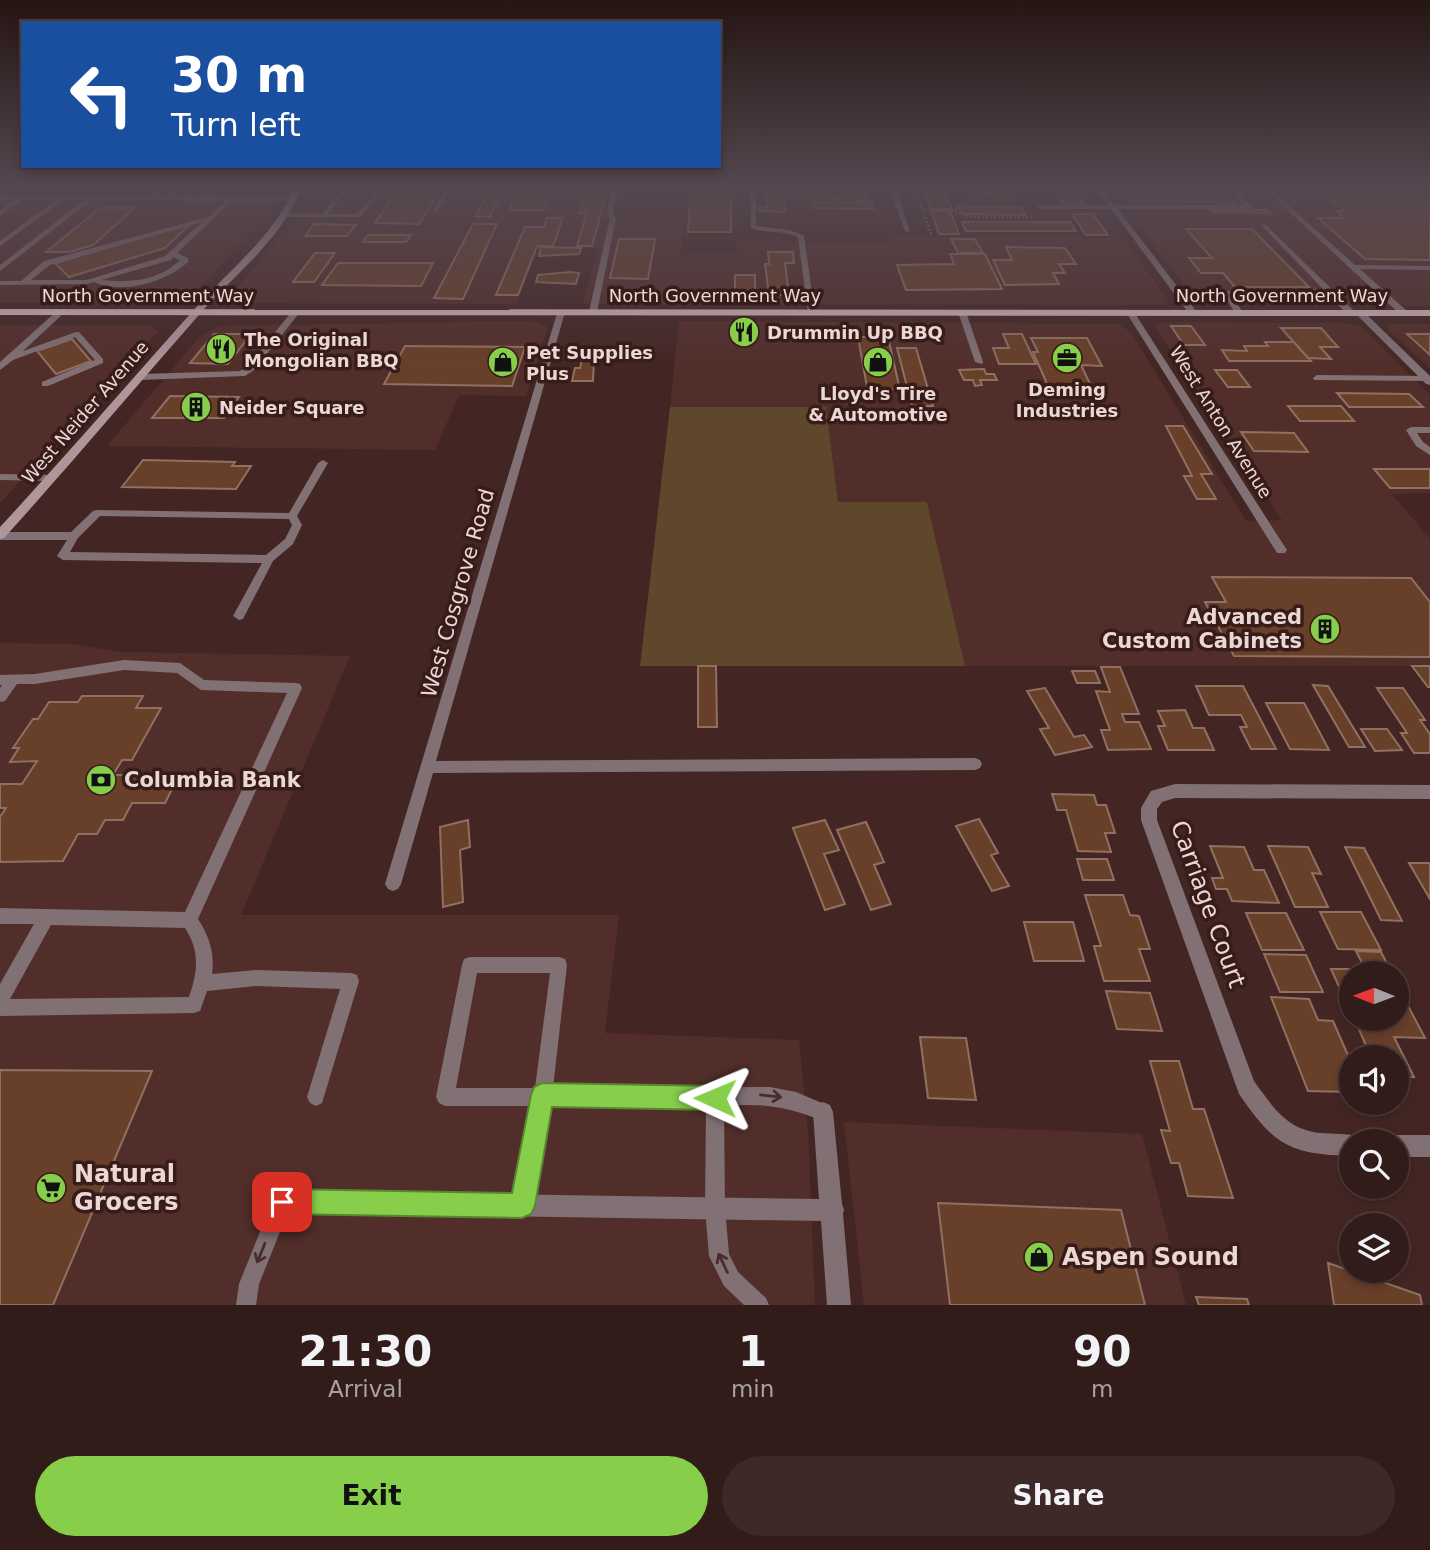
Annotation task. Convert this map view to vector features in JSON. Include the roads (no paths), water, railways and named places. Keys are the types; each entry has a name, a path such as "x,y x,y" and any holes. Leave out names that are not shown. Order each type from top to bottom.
{"main road":[{"name":"West Neider Avenue","path":"0,536 254,248"},
{"name":"North Government Way","path":"0,312 1430,313"}],"street":[{"path":"1144,248 1193,313"},
{"name":"West Anton Avenue","path":"1130,312 1281,550"},
{"path":"1355,313 1428,380"},
{"name":"Carriage Court","path":"1339,1145 1308,1145 1295,1140 1273,1125 1246,1087 1149,820 1149,808 1157,796 1175,791 1430,792"},
{"path":"824,1112 839,1305"},
{"path":"1409,1146 1430,1146"},
{"path":"282,1202 833,1210"}],"lane":[{"path":"0,269 24,248"},
{"path":"23,284 47,263 98,248"},
{"path":"91,281 173,254 179,248"},
{"path":"593,313 607,248"},
{"path":"803,248 812,312"},
{"path":"1287,248 1355,313"},
{"path":"1333,248 1404,313"},
{"path":"0,283 146,282 176,271 185,260 173,254"},
{"path":"1354,267 1430,268"},
{"path":"1239,313 1227,293 1329,291"},
{"path":"0,367 61,312"},
{"path":"139,377 242,374 251,368 296,312"},
{"name":"West Cosgrove Road","path":"393,884 561,312"},
{"path":"962,312 979,362"},
{"path":"10,358 76,334 100,362 46,384"},
{"path":"1317,378 1428,380"},
{"path":"1430,429 1411,430 1419,444 1430,452"},
{"path":"292,516 323,463"},
{"path":"0,477 51,478"},
{"path":"269,559 63,556 74,536 97,513 292,516"},
{"path":"239,616 269,559 289,541 298,525 292,516"},
{"path":"0,536 74,536"},
{"path":"0,697 6,680 35,679 124,665 180,668 201,685 296,688 189,920"},
{"path":"427,767 975,764"},
{"path":"0,916 189,920"},
{"path":"0,1000 47,917"},
{"path":"0,1008 194,1004 206,973 203,939 189,920"},
{"path":"522,1206 542,1095 559,965 470,965 445,1097 542,1095 715,1098 764,1094 800,1100 824,1112"},
{"path":"202,983 256,978 351,981 316,1097"},
{"path":"715,1098 715,1208 719,1256 731,1279 759,1305"},
{"path":"246,1305 248,1284 282,1202"}],"place":[{"name":"Drummin Up BBQ","path":"744,332"},
{"name":"The Original Mongolian BBQ","path":"221,349"},
{"name":"Deming Industries","path":"1067,358"},
{"name":"Pet Supplies Plus","path":"503,362"},
{"name":"Lloyd's Tire & Automotive","path":"878,362"},
{"name":"Neider Square","path":"196,407"},
{"name":"Advanced Custom Cabinets","path":"1325,629"},
{"name":"Columbia Bank","path":"101,780"},
{"name":"Natural Grocers","path":"51,1188"},
{"name":"Aspen Sound","path":"1039,1257"}]}
